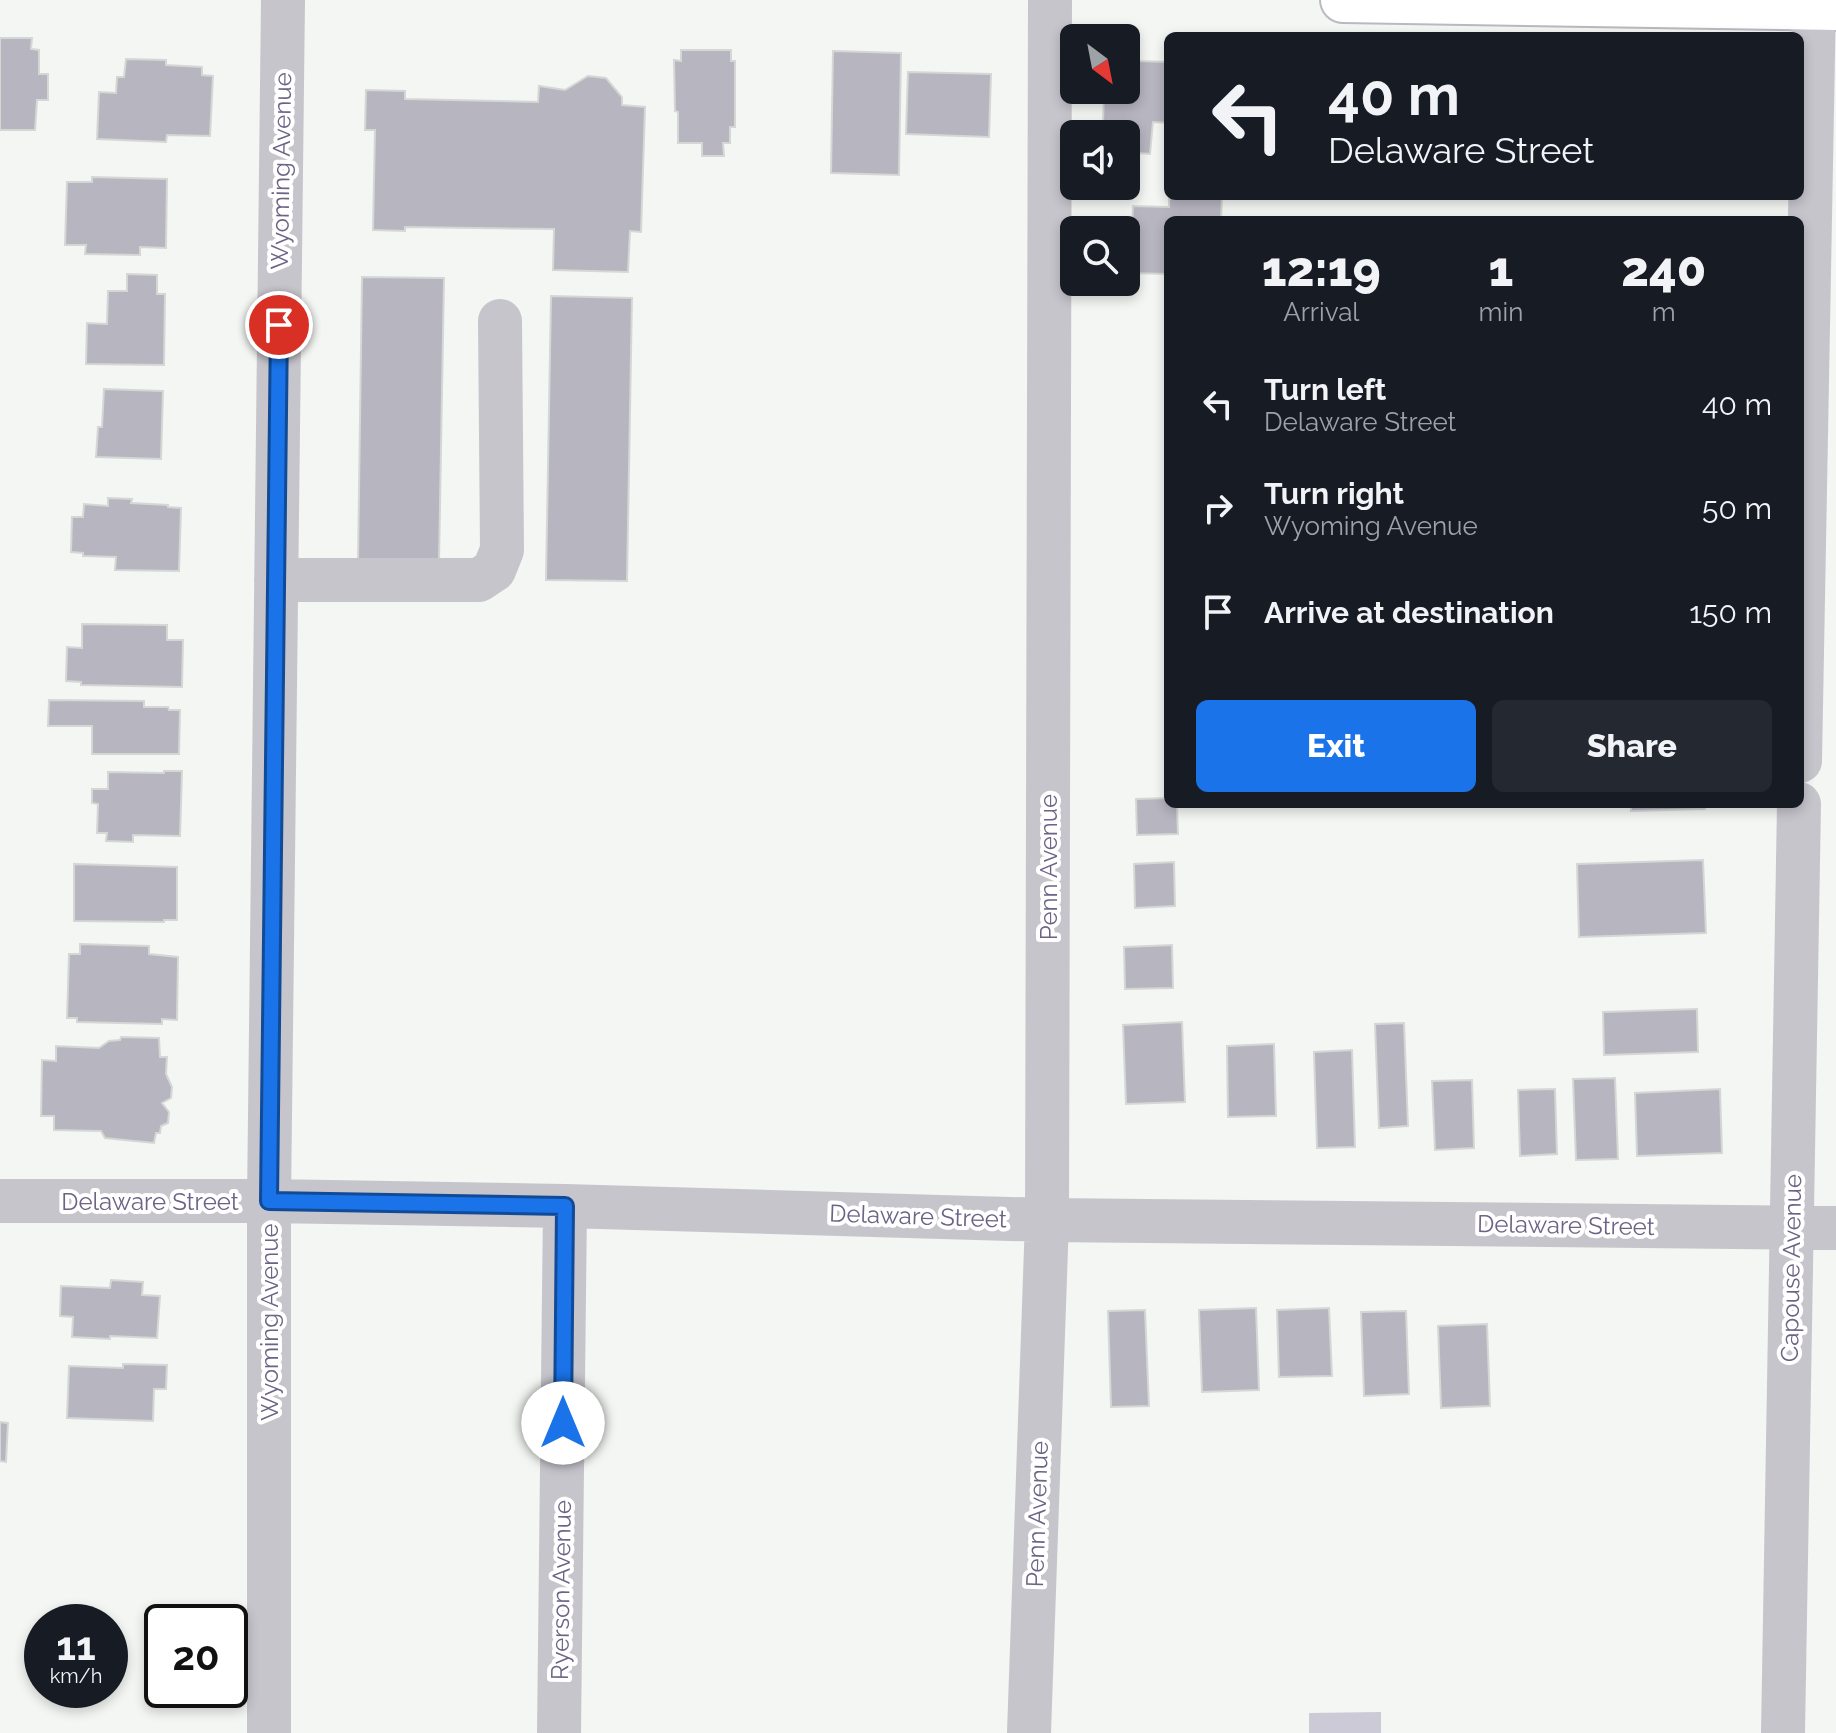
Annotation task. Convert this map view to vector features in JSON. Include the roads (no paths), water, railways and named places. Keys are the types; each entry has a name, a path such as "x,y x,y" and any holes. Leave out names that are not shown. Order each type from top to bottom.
{"main road":[{"path":"1343,0 1822,5"}],"street":[{"name":"Wyoming Avenue","path":"269,1733 269,1201 283,0"},
{"name":"Penn Avenue","path":"1029,1733 1047,1220 1050,0"},
{"path":"1804,624 1822,5"},
{"path":"276,580 479,580 494,570 502,550 500,321"},
{"name":"Capouse Avenue","path":"1783,1733 1799,808"},
{"name":"Delaware Street","path":"0,1201 269,1201 1047,1220 1836,1228"},
{"name":"Ryerson Avenue","path":"559,1733 565,1206"}]}
